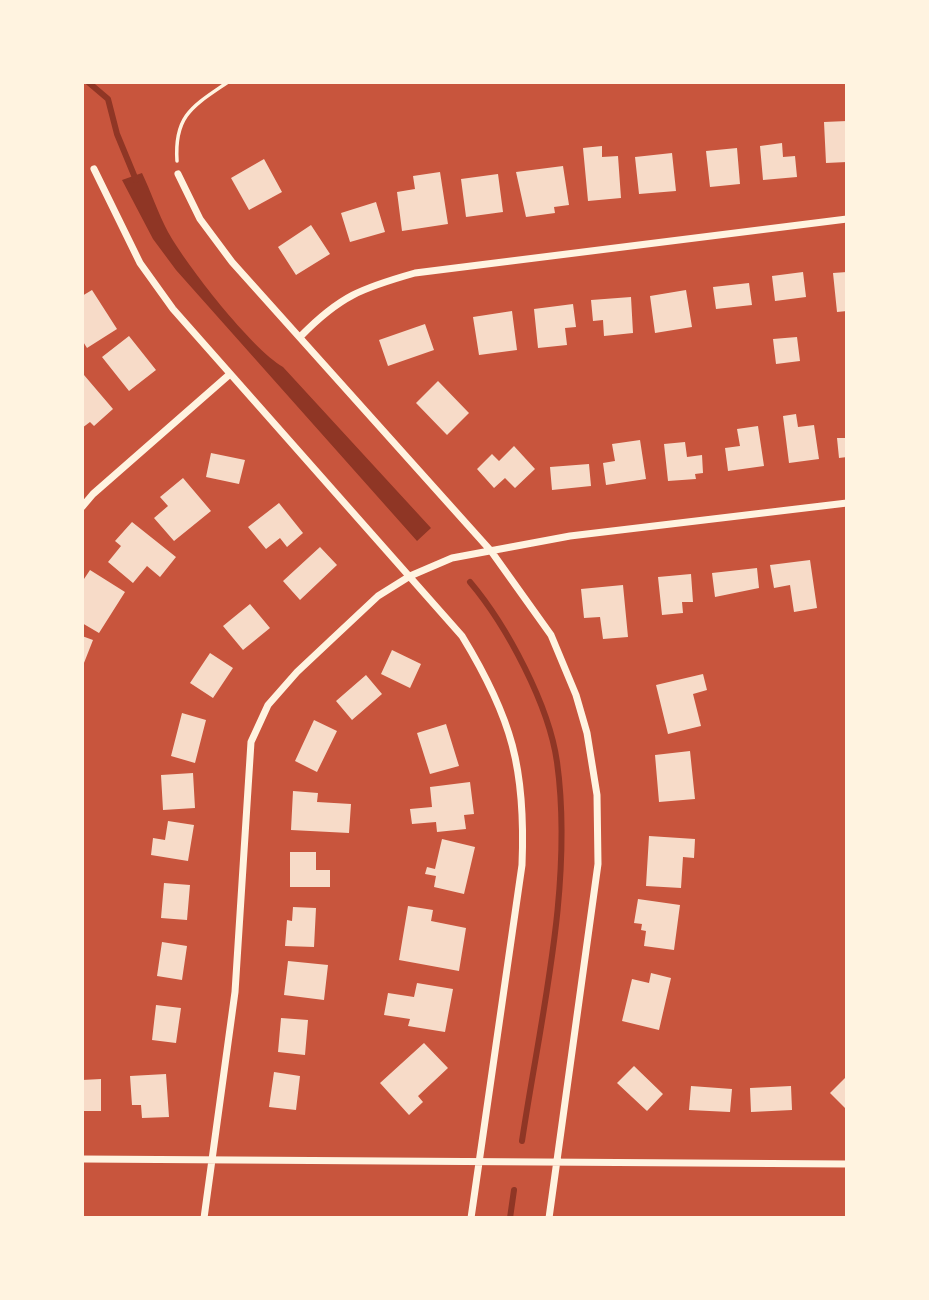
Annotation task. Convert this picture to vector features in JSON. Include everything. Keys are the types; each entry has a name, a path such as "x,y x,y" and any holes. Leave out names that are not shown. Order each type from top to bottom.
{"street":[{"path":"94,169 140,263 173,309 462,636 490,683 507,723 518,762 523,798 522,864 471,1218"},
{"path":"178,174 201,219 232,262 491,551 551,635 576,695 587,733 597,795 598,864 549,1218"},
{"path":"301,336 329,307 369,286 415,273 847,219"},
{"path":"82,507 93,494 230,374"},
{"path":"204,1218 235,992 251,742 268,705 297,671 379,596 410,576 452,558 570,536 847,503"},
{"path":"82,1159 847,1164"}],"path":[{"path":"178,174 176,137 186,113 228,82"}],"shaded area":[{"path":"142,173 168,232 189,265 221,305 254,343 283,367 431,528 417,541 176,270 153,239 122,180"}],"building":[{"path":"847,121 847,162 826,163 824,122"},
{"path":"782,143 783,157 795,156 797,177 763,180 760,146"},
{"path":"602,146 602,157 618,156 621,198 588,201 583,148"},
{"path":"737,148 740,184 710,187 706,151"},
{"path":"672,153 676,191 639,194 635,157"},
{"path":"264,159 282,192 249,210 231,178"},
{"path":"563,166 569,205 554,207 555,213 526,217 516,172"},
{"path":"440,172 448,224 402,231 397,192 415,189 413,176"},
{"path":"498,174 503,212 466,217 461,179"},
{"path":"376,202 385,232 350,242 341,213"},
{"path":"311,225 330,254 296,275 278,247"},
{"path":"803,272 806,297 775,301 772,276"},
{"path":"847,272 847,311 837,312 833,273"},
{"path":"749,283 752,305 716,309 713,287"},
{"path":"92,290 117,329 87,348 82,340 82,296"},
{"path":"686,290 692,327 655,333 650,296"},
{"path":"631,297 633,333 604,336 603,320 593,321 591,300"},
{"path":"573,304 576,327 565,328 567,345 538,348 534,309"},
{"path":"512,311 517,350 479,355 473,317"},
{"path":"425,324 434,350 388,366 379,340"},
{"path":"129,336 156,370 129,391 102,357"},
{"path":"797,337 800,361 776,364 773,339"},
{"path":"84,375 113,409 94,426 90,422 82,428"},
{"path":"438,381 469,413 447,435 416,403"},
{"path":"796,414 798,427 814,425 819,459 789,463 783,416"},
{"path":"758,426 764,466 728,471 725,448 740,446 737,429"},
{"path":"837,438 847,438 847,457 839,458"},
{"path":"640,440 646,479 606,485 603,463 615,461 612,444"},
{"path":"685,442 687,457 702,455 703,473 695,474 696,479 668,481 664,444"},
{"path":"514,446 535,469 515,488 505,478 494,488 477,469 492,454 499,461"},
{"path":"211,453 245,460 239,484 206,477"},
{"path":"589,464 591,486 552,490 550,467"},
{"path":"183,478 211,511 174,541 154,518 168,506 160,497"},
{"path":"279,503 303,533 287,547 280,538 266,549 248,527"},
{"path":"132,522 176,557 160,577 147,566 133,583 108,562 121,546 115,541"},
{"path":"320,547 337,565 300,600 283,581"},
{"path":"810,560 817,608 794,612 790,585 774,588 770,565"},
{"path":"757,568 759,588 715,597 712,573"},
{"path":"90,570 125,592 99,633 82,623 82,582"},
{"path":"691,574 693,602 682,602 683,613 662,615 658,577"},
{"path":"623,585 628,637 603,639 600,617 584,618 581,589"},
{"path":"250,604 270,628 243,650 223,626"},
{"path":"82,636 93,640 82,668"},
{"path":"392,650 421,664 410,688 381,674"},
{"path":"210,653 233,668 213,698 190,683"},
{"path":"703,674 707,690 693,694 701,726 668,734 656,685"},
{"path":"366,675 382,694 352,720 336,701"},
{"path":"182,713 206,720 195,763 171,756"},
{"path":"314,720 337,731 317,772 295,761"},
{"path":"446,724 459,766 430,774 417,733"},
{"path":"690,751 695,799 659,802 655,755"},
{"path":"193,773 195,808 163,810 161,775"},
{"path":"470,782 474,814 464,815 466,829 437,832 436,822 412,824 410,809 432,807 430,787"},
{"path":"293,791 318,793 317,802 351,804 349,833 291,830"},
{"path":"168,821 194,825 188,861 151,855 153,838 165,840"},
{"path":"649,836 695,839 694,858 683,857 681,888 646,886"},
{"path":"442,839 475,847 464,894 434,887 436,876 425,874 427,867 435,869"},
{"path":"290,852 316,852 316,870 330,870 330,887 290,887"},
{"path":"164,883 190,885 187,920 161,918"},
{"path":"638,899 680,905 674,950 644,946 646,931 641,930 642,924 634,923"},
{"path":"408,906 433,910 431,921 466,928 459,971 399,960"},
{"path":"293,907 316,908 314,947 285,946 287,920 292,921"},
{"path":"162,942 187,946 182,980 157,976"},
{"path":"288,961 328,965 324,1000 284,995"},
{"path":"651,973 671,978 659,1030 622,1021 632,979 649,983"},
{"path":"417,983 453,989 445,1032 408,1026 410,1019 384,1015 388,993 414,997"},
{"path":"156,1005 181,1008 176,1043 152,1040"},
{"path":"281,1018 308,1020 305,1055 278,1052"},
{"path":"424,1043 448,1068 418,1096 423,1102 409,1115 380,1083"},
{"path":"634,1066 663,1094 647,1111 617,1083"},
{"path":"274,1072 300,1076 296,1110 269,1107"},
{"path":"166,1074 169,1117 142,1118 141,1105 132,1105 130,1076"},
{"path":"847,1076 847,1110 830,1093"},
{"path":"101,1079 101,1111 82,1111 82,1080"},
{"path":"691,1086 732,1089 730,1112 689,1110"},
{"path":"791,1086 792,1110 751,1112 750,1088"}],"waterway":[{"path":"88,82 108,99 117,134 136,180"},
{"path":"470,582 512,643 524,667 545,716 557,762 561,809 558,904 553,952 522,1141"},
{"path":"510,1218 514,1190"}]}
